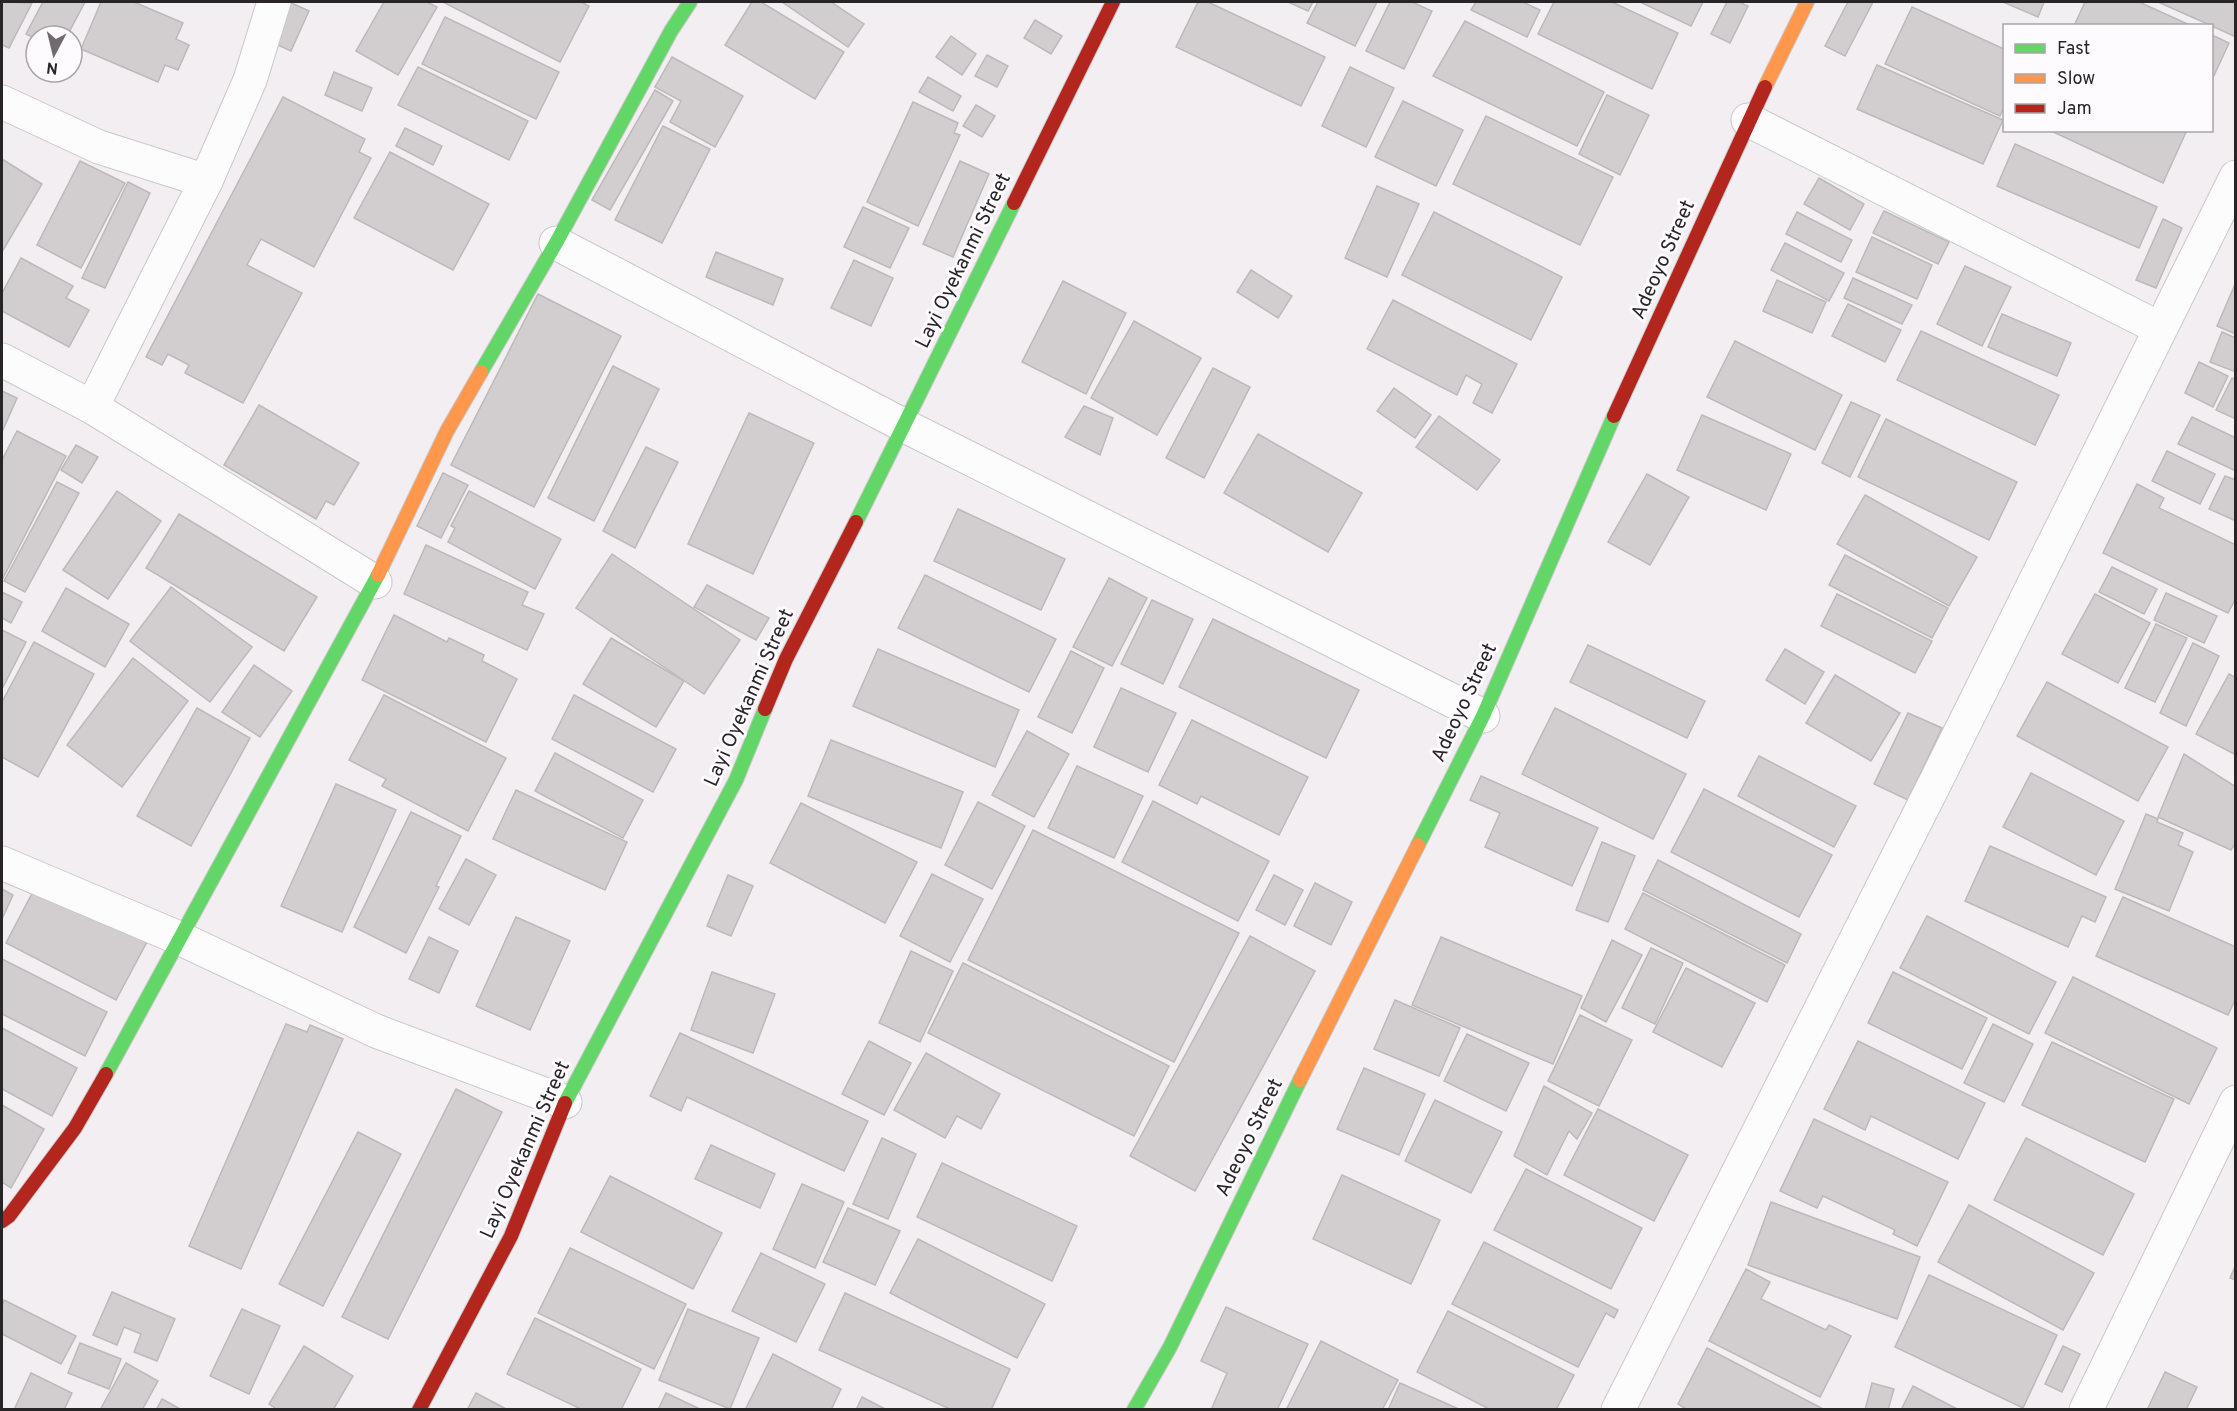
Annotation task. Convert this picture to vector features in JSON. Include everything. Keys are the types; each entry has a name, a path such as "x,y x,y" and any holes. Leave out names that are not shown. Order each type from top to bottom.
{"street":[{"path":"92,407 206,181 250,80 274,2"},
{"path":"2,1221 9,1216 75,1128 136,1021 179,938 375,582 447,431 556,243 671,31 690,2"},
{"name":"Layi Oyekanmi Street","path":"419,1410 511,1236 565,1102 736,780 786,659 905,426 1113,2"},
{"name":"Adeoyo Street","path":"1134,1410 1170,1347 1312,1054 1483,716 1611,422 1748,120 1807,2"},
{"path":"2,102 99,147 206,181"},
{"path":"1748,120 2159,328"},
{"path":"1618,1410 1928,798 2235,177"},
{"path":"556,243 905,426 1483,716"},
{"path":"2,360 92,407 375,582"},
{"path":"2,863 179,938 376,1031 565,1102"},
{"path":"2086,1410 2235,1102"}],"building":[{"path":"2,2 32,3 9,48 2,45"},
{"path":"43,2 85,2 73,24 31,24"},
{"path":"101,2 134,2 183,23 176,39 189,45 178,70 165,65 158,82 84,50 84,42"},
{"path":"289,2 309,11 291,51 269,41"},
{"path":"384,2 427,2 437,7 398,75 356,51"},
{"path":"443,2 581,2 589,6 560,62"},
{"path":"752,2 761,2 844,52 815,99 725,45"},
{"path":"782,2 831,2 864,24 848,47"},
{"path":"1198,2 1208,2 1325,57 1301,106 1176,47"},
{"path":"1288,2 1313,2 1308,11"},
{"path":"1318,2 1377,2 1355,46 1307,23"},
{"path":"1390,2 1412,2 1432,11 1404,69 1366,51"},
{"path":"1476,2 1523,2 1540,10 1527,37 1471,10"},
{"path":"1554,2 1612,2 1678,33 1652,89 1538,34"},
{"path":"1640,2 1703,2 1691,26"},
{"path":"1727,2 1739,2 1748,6 1730,43 1711,34"},
{"path":"1848,2 1873,2 1845,56 1825,46"},
{"path":"2003,2 2044,2 2038,17"},
{"path":"2085,2 2139,2 2188,24 2075,24"},
{"path":"2158,2 2236,2 2236,37 2213,26 2213,24 2208,24"},
{"path":"1912,7 2003,49 2003,109 2000,116 1885,64"},
{"path":"445,17 559,72 536,119 422,64"},
{"path":"1035,20 1062,36 1051,54 1024,38"},
{"path":"1465,21 1604,92 1577,146 1433,76"},
{"path":"2213,35 2229,43 2213,78"},
{"path":"951,36 976,54 962,75 936,57"},
{"path":"987,55 1008,66 997,87 975,76"},
{"path":"672,57 743,96 715,147 670,122 681,101 655,87"},
{"path":"1877,65 2003,120 1983,164 1857,109"},
{"path":"418,67 528,121 509,160 398,105"},
{"path":"1350,67 1394,88 1366,147 1322,126"},
{"path":"334,72 372,88 362,111 325,95"},
{"path":"928,77 961,96 953,111 919,92"},
{"path":"655,90 673,101 610,210 592,200"},
{"path":"1607,95 1649,115 1620,175 1579,154"},
{"path":"283,97 365,139 359,152 371,158 314,267 261,239 247,265 302,293 243,403 185,373 189,365 168,354 162,365 146,357"},
{"path":"1403,101 1463,130 1436,186 1375,157"},
{"path":"913,102 958,123 954,133 960,135 918,226 867,202"},
{"path":"976,105 995,116 982,137 963,126"},
{"path":"1486,116 1613,177 1580,245 1453,184"},
{"path":"663,126 710,149 662,243 615,220"},
{"path":"405,128 442,146 433,165 396,146"},
{"path":"2053,132 2186,132 2163,183"},
{"path":"2015,144 2157,207 2139,248 1997,186"},
{"path":"390,152 489,204 453,270 354,218"},
{"path":"2,159 42,184 2,252"},
{"path":"80,161 125,183 81,268 37,245"},
{"path":"960,161 989,174 953,257 923,244"},
{"path":"1819,178 1864,204 1850,230 1804,204"},
{"path":"128,182 150,193 105,288 82,278"},
{"path":"1377,186 1419,204 1387,277 1345,258"},
{"path":"863,207 909,228 890,268 844,247"},
{"path":"1884,211 1949,242 1938,264 1873,233"},
{"path":"1434,212 1562,277 1531,340 1402,275"},
{"path":"1797,212 1852,240 1841,262 1786,234"},
{"path":"2163,219 2182,228 2156,288 2136,280"},
{"path":"1872,237 1932,265 1917,299 1856,272"},
{"path":"1785,243 1844,273 1829,301 1771,270"},
{"path":"716,252 783,279 773,305 706,277"},
{"path":"21,258 73,286 66,298 89,310 69,347 2,311 2,293"},
{"path":"854,260 893,278 871,326 831,308"},
{"path":"1965,266 2011,287 1982,346 1937,324"},
{"path":"1251,270 1292,296 1278,318 1237,292"},
{"path":"1853,278 1912,305 1902,324 1844,298"},
{"path":"1777,280 1826,302 1812,333 1763,311"},
{"path":"1063,281 1126,313 1086,394 1022,362"},
{"path":"2236,282 2236,334 2217,326"},
{"path":"538,294 621,336 534,507 451,465"},
{"path":"1393,300 1517,364 1492,413 1473,403 1482,384 1466,375 1457,395 1367,349"},
{"path":"1848,304 1901,330 1885,362 1832,336"},
{"path":"2002,314 2071,343 2057,376 1988,347"},
{"path":"1134,321 1201,358 1157,435 1091,398"},
{"path":"1921,331 2059,395 2035,445 1897,380"},
{"path":"2222,332 2236,338 2236,372 2210,362"},
{"path":"1735,341 1842,395 1815,450 1707,397"},
{"path":"2199,362 2228,376 2213,407 2185,393"},
{"path":"613,366 659,389 594,521 548,498"},
{"path":"1213,368 1250,387 1204,478 1166,458"},
{"path":"2232,378 2236,380 2236,419 2216,410"},
{"path":"1394,388 1431,415 1415,438 1377,411"},
{"path":"2,391 17,398 2,432"},
{"path":"1851,402 1880,415 1850,477 1822,463"},
{"path":"259,405 359,463 334,505 326,501 316,519 224,465"},
{"path":"1084,406 1113,418 1100,455 1065,437"},
{"path":"749,413 814,443 753,574 688,544"},
{"path":"1702,415 1791,454 1766,510 1677,470"},
{"path":"1439,416 1500,460 1477,490 1416,447"},
{"path":"2192,417 2236,438 2236,471 2178,444"},
{"path":"1886,419 2017,482 1989,540 1858,477"},
{"path":"17,431 66,456 2,580 2,460"},
{"path":"1258,434 1362,493 1328,552 1224,493"},
{"path":"76,445 98,457 82,483 61,470"},
{"path":"646,447 678,462 635,548 603,531"},
{"path":"2167,451 2215,474 2200,504 2152,481"},
{"path":"443,473 468,485 441,538 417,526"},
{"path":"1647,474 1689,497 1650,565 1608,542"},
{"path":"2225,476 2236,480 2236,521 2209,509"},
{"path":"57,482 79,493 25,592 4,581"},
{"path":"2137,484 2164,498 2159,508 2236,545 2236,598 2228,613 2103,553"},
{"path":"117,491 161,521 108,599 63,570"},
{"path":"469,491 561,539 535,589 448,542 455,528 451,526"},
{"path":"1865,495 1977,557 1949,606 1837,544"},
{"path":"958,509 1065,559 1041,610 934,561"},
{"path":"179,514 317,597 284,651 146,568"},
{"path":"426,545 528,592 522,605 544,614 527,650 404,594"},
{"path":"612,554 740,640 704,694 576,608"},
{"path":"1845,555 1948,608 1932,638 1829,585"},
{"path":"2112,567 2157,589 2144,614 2099,592"},
{"path":"925,575 1056,639 1029,692 898,628"},
{"path":"1109,578 1147,598 1112,666 1073,647"},
{"path":"707,585 769,618 756,640 694,607"},
{"path":"171,587 252,647 210,702 130,641"},
{"path":"66,588 129,624 105,667 42,631"},
{"path":"2,592 22,602 11,623 2,618"},
{"path":"2166,593 2217,616 2204,643 2154,620"},
{"path":"1837,594 1932,641 1915,673 1821,626"},
{"path":"2095,594 2150,623 2118,683 2062,654"},
{"path":"1152,600 1193,619 1163,684 1121,664"},
{"path":"394,615 447,642 449,638 484,655 482,661 517,679 486,742 362,680"},
{"path":"1213,619 1359,690 1326,758 1179,687"},
{"path":"2156,624 2187,638 2155,702 2125,688"},
{"path":"2,630 26,642 2,689"},
{"path":"611,638 684,681 656,727 583,684"},
{"path":"34,642 94,674 38,777 2,757 2,702"},
{"path":"2193,643 2219,656 2186,726 2160,713"},
{"path":"1588,645 1705,701 1687,738 1570,682"},
{"path":"878,649 1019,710 995,767 853,706"},
{"path":"1785,649 1824,672 1805,704 1766,680"},
{"path":"1071,651 1104,668 1072,733 1038,717"},
{"path":"133,658 188,701 122,787 67,745"},
{"path":"254,665 292,691 260,737 222,712"},
{"path":"2229,674 2236,678 2236,755 2196,734"},
{"path":"1835,675 1900,713 1871,761 1806,723"},
{"path":"2047,682 2168,747 2138,801 2017,736"},
{"path":"1121,688 1176,713 1148,772 1094,747"},
{"path":"384,695 506,758 468,831 382,786 386,779 349,760"},
{"path":"574,695 676,749 653,792 552,739"},
{"path":"197,708 250,738 191,846 137,816"},
{"path":"1555,708 1686,774 1653,839 1522,774"},
{"path":"1908,713 1942,728 1908,800 1874,784"},
{"path":"1192,720 1308,777 1279,835 1201,796 1197,804 1159,785"},
{"path":"1027,731 1069,754 1034,817 992,795"},
{"path":"831,740 963,792 941,848 808,796"},
{"path":"555,753 643,800 623,838 535,791"},
{"path":"2184,754 2236,787 2236,842 2231,850 2158,817"},
{"path":"1759,756 1856,806 1834,847 1738,796"},
{"path":"1077,766 1143,796 1114,858 1048,828"},
{"path":"2031,773 2124,821 2096,875 2003,827"},
{"path":"1481,776 1598,828 1572,886 1485,847 1500,813 1470,800"},
{"path":"336,784 396,810 342,932 281,906"},
{"path":"1704,789 1832,855 1799,917 1671,852"},
{"path":"516,790 627,842 605,890 493,839"},
{"path":"1153,801 1269,861 1238,921 1122,862"},
{"path":"978,802 1025,826 992,889 945,865"},
{"path":"801,803 917,862 885,923 770,863"},
{"path":"411,812 461,836 406,953 354,927"},
{"path":"2146,814 2158,819 2157,822 2183,833 2178,845 2193,852 2169,911 2115,889"},
{"path":"1033,830 1239,933 1174,1062 968,960"},
{"path":"1602,842 1635,856 1608,922 1576,910"},
{"path":"1990,846 2106,897 2095,922 2082,916 2068,947 1965,901"},
{"path":"466,859 496,875 469,925 439,909"},
{"path":"1658,860 1801,934 1787,963 1643,890"},
{"path":"932,874 983,899 950,962 900,936"},
{"path":"728,875 753,886 731,936 707,926"},
{"path":"1274,875 1303,890 1285,925 1256,910"},
{"path":"38,882 148,940 116,1000 6,943"},
{"path":"1315,883 1352,902 1331,945 1294,926"},
{"path":"2,889 13,895 2,919"},
{"path":"1643,893 1785,965 1767,1002 1625,929"},
{"path":"2123,897 2236,947 2236,998 2228,1015 2096,956"},
{"path":"1927,916 2056,982 2029,1034 1900,968"},
{"path":"516,917 570,941 530,1030 476,1006"},
{"path":"1250,936 1315,971 1195,1191 1130,1156"},
{"path":"429,937 458,951 439,993 409,979"},
{"path":"1441,937 1582,996 1553,1064 1412,1005"},
{"path":"1612,940 1642,955 1606,1022 1581,1008"},
{"path":"1651,948 1683,963 1655,1024 1622,1008"},
{"path":"911,951 953,971 920,1042 879,1023"},
{"path":"2,959 107,1012 85,1056 2,1014"},
{"path":"963,963 1169,1066 1134,1136 928,1033"},
{"path":"1686,968 1755,1003 1722,1067 1653,1032"},
{"path":"712,972 775,994 753,1053 691,1030"},
{"path":"1893,972 1987,1018 1962,1069 1868,1023"},
{"path":"2073,977 2217,1048 2189,1104 2045,1033"},
{"path":"1395,1000 1460,1028 1439,1076 1374,1049"},
{"path":"1580,1015 1632,1040 1599,1106 1548,1081"},
{"path":"286,1024 307,1032 310,1025 343,1039 241,1269 189,1246"},
{"path":"1993,1024 2033,1044 2004,1102 1964,1083"},
{"path":"2,1028 77,1068 52,1116 2,1089"},
{"path":"680,1033 868,1121 844,1171 687,1097 681,1111 650,1096"},
{"path":"1467,1034 1529,1063 1506,1111 1444,1081"},
{"path":"869,1041 911,1063 884,1115 842,1094"},
{"path":"1858,1041 1985,1103 1958,1159 1871,1116 1865,1130 1824,1109"},
{"path":"2052,1042 2174,1099 2145,1162 2022,1105"},
{"path":"926,1053 1000,1094 981,1129 957,1116 945,1138 894,1110"},
{"path":"1364,1068 1425,1094 1399,1155 1337,1129"},
{"path":"1544,1086 1592,1113 1577,1139 1569,1131 1547,1175 1514,1156"},
{"path":"456,1089 502,1112 388,1339 342,1317"},
{"path":"1435,1100 1502,1132 1471,1193 1405,1161"},
{"path":"2,1105 44,1129 11,1188 2,1182"},
{"path":"1598,1109 1688,1155 1654,1221 1564,1175"},
{"path":"1814,1119 1948,1182 1917,1246 1893,1234 1895,1230 1823,1196 1817,1208 1780,1191"},
{"path":"358,1132 401,1154 323,1306 279,1284"},
{"path":"882,1138 916,1154 888,1219 853,1204"},
{"path":"2026,1138 2134,1194 2103,1255 1994,1200"},
{"path":"711,1145 775,1174 760,1208 695,1179"},
{"path":"942,1163 1077,1226 1052,1281 917,1217"},
{"path":"1526,1169 1642,1228 1611,1289 1494,1230"},
{"path":"1342,1175 1440,1220 1411,1284 1313,1239"},
{"path":"610,1176 722,1233 693,1289 581,1232"},
{"path":"802,1184 844,1202 815,1268 773,1249"},
{"path":"1771,1202 1920,1257 1897,1319 1748,1265"},
{"path":"1969,1205 2094,1273 2063,1330 1938,1262"},
{"path":"848,1208 900,1231 875,1285 823,1262"},
{"path":"918,1239 1045,1304 1017,1358 890,1293"},
{"path":"1484,1242 1618,1310 1614,1318 1606,1313 1578,1367 1452,1304"},
{"path":"570,1248 686,1304 654,1369 538,1313"},
{"path":"761,1253 825,1284 796,1342 732,1311"},
{"path":"2236,1264 2236,1280 2230,1278"},
{"path":"1746,1269 1770,1282 1761,1299 1826,1330 1829,1325 1851,1336 1820,1397 1709,1341"},
{"path":"1929,1275 2057,1335 2023,1408 1895,1347"},
{"path":"112,1292 175,1319 157,1361 134,1352 141,1334 124,1327 117,1345 93,1335"},
{"path":"845,1293 1010,1369 991,1410 952,1410 819,1350"},
{"path":"4,1300 76,1336 61,1364 2,1334"},
{"path":"1226,1307 1308,1344 1277,1410 1211,1410 1227,1373 1201,1361"},
{"path":"242,1309 280,1326 249,1394 210,1376"},
{"path":"688,1309 759,1338 730,1409 659,1380"},
{"path":"1448,1311 1574,1375 1556,1410 1491,1410 1417,1372"},
{"path":"535,1318 641,1369 621,1410 583,1410 507,1374"},
{"path":"1321,1341 1398,1380 1382,1410 1286,1410"},
{"path":"80,1343 121,1359 109,1389 68,1373"},
{"path":"304,1346 353,1376 333,1410 278,1410 269,1404"},
{"path":"2063,1346 2080,1354 2062,1392 2045,1384"},
{"path":"1707,1348 1825,1410 1688,1410 1678,1404"},
{"path":"773,1354 841,1389 831,1410 745,1410"},
{"path":"126,1363 158,1381 142,1410 100,1410"},
{"path":"2165,1372 2197,1387 2186,1410 2147,1410"},
{"path":"31,1373 72,1393 64,1410 14,1410"},
{"path":"1400,1383 1461,1410 1388,1410"},
{"path":"1872,1383 1894,1389 1888,1410 1865,1410"},
{"path":"1913,1386 1959,1410 1901,1410"},
{"path":"476,1393 508,1410 467,1410"},
{"path":"666,1393 702,1410 658,1410"},
{"path":"862,1397 887,1410 856,1410"},
{"path":"162,1399 182,1410 156,1410"}],"traffic: fast":[{"path":"481,372 556,243 671,31 690,2"},
{"path":"856,522 1014,203"},
{"path":"1418,845 1483,716 1614,416"},
{"path":"106,1074 378,575"},
{"path":"565,1103 736,780 765,709"},
{"path":"1134,1410 1170,1347 1300,1080"}],"traffic: slow":[{"path":"1765,87 1807,2"},
{"path":"378,575 447,431 481,372"},
{"path":"1300,1080 1418,845"}],"traffic: jam":[{"path":"1014,203 1113,2"},
{"path":"1614,416 1765,87"},
{"path":"765,709 786,659 856,522"},
{"path":"2,1221 9,1216 75,1128 106,1074"},
{"path":"419,1410 511,1236 565,1103"}]}
